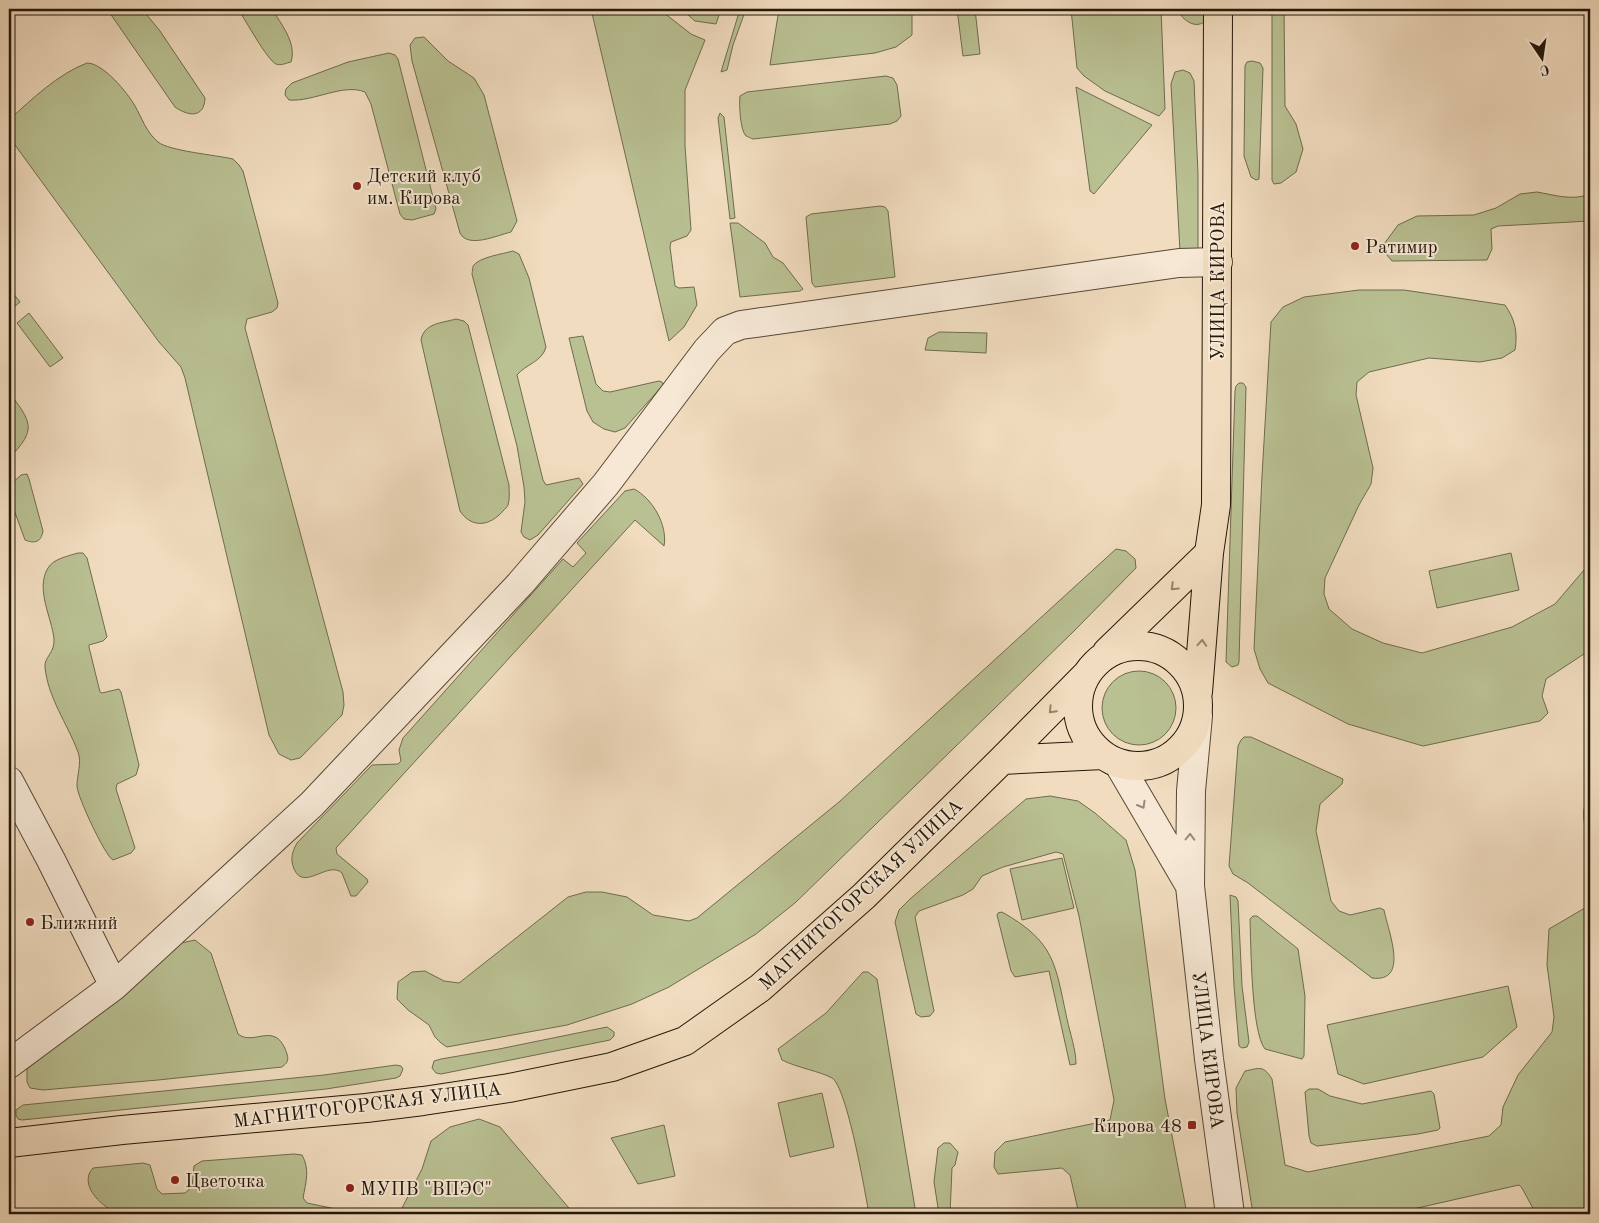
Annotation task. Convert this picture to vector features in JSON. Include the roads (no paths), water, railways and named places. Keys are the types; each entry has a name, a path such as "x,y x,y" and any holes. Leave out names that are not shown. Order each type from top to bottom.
{"main road":[{"name":"УЛИЦА КИРОВА","path":"1198,704 1208,553 1216,505 1218,9"},
{"path":"1111,759 1090,743 1082,727 1077,709 1079,692 1092,668 1208,553"},
{"path":"1002,760 1111,759 1135,766 1153,765 1168,758 1182,748 1192,733 1198,704 1183,664 1168,653 1151,646 1132,645 1114,650 1092,668"},
{"name":"МАГНИТОГОРСКАЯ УЛИЦА","path":"9,1143 122,1130 366,1108 509,1088 612,1067 685,1041 760,988 864,896 1092,668"}],"street":[{"path":"9,1064 114,986 312,804 520,584 606,484 707,350 725,332 741,325 822,313 1179,263 1218,262"},
{"name":"УЛИЦА КИРОВА","path":"1198,704 1191,790 1190,886 1230,1214"},
{"name":"УЛИЦА КИРОВА","path":"1111,759 1190,886"},
{"path":"9,780 114,986"}],"place":[{"name":"Детский клуб им. Кирова","path":"357,186"},
{"name":"Ратимир","path":"1355,246"},
{"name":"Ближний","path":"30,922"},
{"name":"Кирова 48","path":"1192,1125"},
{"name":"Цветочка","path":"175,1180"},
{"name":"МУПВ \"ВПЭС\"","path":"350,1188"}]}
